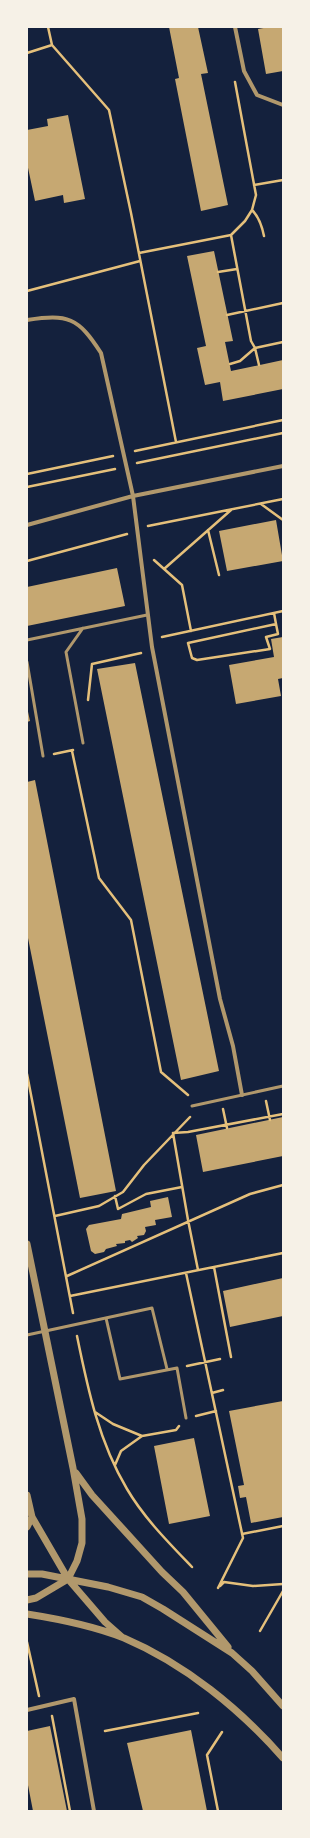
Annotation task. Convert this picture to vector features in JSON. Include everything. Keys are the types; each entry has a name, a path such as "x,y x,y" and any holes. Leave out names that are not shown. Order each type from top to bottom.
{"street":[{"path":"235,27 244,71 257,95 283,104"},
{"path":"27,320 53,317 75,322 89,334 100,353 133,496 147,615 153,651 220,999 233,1046 242,1095"},
{"path":"27,525 133,496 283,466"},
{"path":"27,1244 46,1332 82,1519 82,1543 77,1561 68,1579 36,1598 27,1600"},
{"path":"73,1468 81,1482 92,1496 162,1572 183,1592 232,1653 252,1671 283,1706"},
{"path":"27,1495 32,1517 68,1579 105,1622 124,1638"},
{"path":"27,1527 32,1517"},
{"path":"27,1574 68,1579 108,1587 142,1597 232,1653"},
{"path":"27,1614 80,1625 124,1638 172,1663 217,1695 269,1742 283,1758"},
{"path":"27,1710 74,1699 94,1811"}],"lane":[{"path":"27,640 147,615"},
{"path":"83,628 66,652 83,742"},
{"path":"27,662 43,756"},
{"path":"192,1106 283,1086"},
{"path":"27,1335 152,1308 167,1370"},
{"path":"106,1318 120,1380 177,1368 186,1418"}],"path":[{"path":"48,27 52,45 109,110 176,442"},
{"path":"27,53 52,45"},
{"path":"139,253 231,235 245,221 252,210 256,195 235,80"},
{"path":"254,185 283,180"},
{"path":"252,210 262,225 264,236"},
{"path":"231,235 251,341 255,348 259,365"},
{"path":"27,291 140,261"},
{"path":"218,272 238,269"},
{"path":"227,315 283,303"},
{"path":"230,364 240,361 255,348 283,342"},
{"path":"27,474 283,420"},
{"path":"27,487 283,433"},
{"path":"27,561 138,531 147,527 283,499"},
{"path":"260,504 283,520"},
{"path":"191,631 182,585 164,569 231,510"},
{"path":"208,530 219,575"},
{"path":"153,651 160,638 283,611"},
{"path":"274,613 278,634 266,636 270,649 197,660 192,658 188,643 276,624"},
{"path":"55,1216 99,1206 123,1192 173,1133 190,1116 192,1106 188,1095 161,1072 131,920 99,878 72,751"},
{"path":"264,1090 270,1118"},
{"path":"221,1100 226,1127"},
{"path":"173,1133 226,1127 283,1114"},
{"path":"173,1133 198,1270"},
{"path":"66,1276 188,1220 250,1194 283,1185"},
{"path":"115,1196 118,1209 146,1194 182,1187"},
{"path":"70,1296 283,1253"},
{"path":"214,1267 231,1357"},
{"path":"186,1272 243,1538 218,1588 224,1582 253,1586 283,1584"},
{"path":"177,1368 220,1360"},
{"path":"212,1393 222,1390"},
{"path":"115,1466 121,1451 142,1436 176,1430 186,1418 216,1411"},
{"path":"94,1412 113,1424 142,1436"},
{"path":"242,1534 283,1526"},
{"path":"260,1631 283,1591"},
{"path":"27,1642 41,1707 52,1716 70,1811"},
{"path":"105,1731 198,1713"},
{"path":"218,1811 207,1756 222,1732"}],"building":[{"path":"169,27 198,27 208,73 201,74 228,205 201,211 175,79 179,78"},
{"path":"283,27 283,71 266,74 258,29"},
{"path":"68,115 85,199 64,203 63,195 35,201 27,163 27,130 48,126 47,119"},
{"path":"214,251 233,341 225,342 231,371 283,360 283,389 223,401 220,382 205,385 197,348 206,346 187,256"},
{"path":"276,520 283,561 227,571 219,531"},
{"path":"117,568 125,606 27,626 27,587"},
{"path":"283,637 283,678 278,679 281,696 236,704 229,665 274,657 271,639"},
{"path":"135,663 219,1071 181,1080 97,669"},
{"path":"27,707 30,721 27,722"},
{"path":"35,780 116,1191 80,1198 27,933 27,782"},
{"path":"283,1117 283,1156 203,1172 196,1135"},
{"path":"168,1197 172,1217 155,1220 156,1225 145,1227 146,1231 144,1235 137,1236 138,1238 132,1242 130,1240 125,1241 125,1243 116,1244 117,1246 95,1254 91,1251 86,1229 89,1225 121,1219 122,1214 151,1207 150,1201"},
{"path":"283,1278 283,1316 230,1327 223,1291"},
{"path":"283,1401 283,1517 251,1523 246,1497 240,1498 238,1486 244,1485 229,1411"},
{"path":"194,1438 210,1516 169,1524 154,1446"},
{"path":"50,1726 67,1811 33,1811 27,1780 27,1731"},
{"path":"191,1730 207,1811 143,1811 127,1743"}]}
